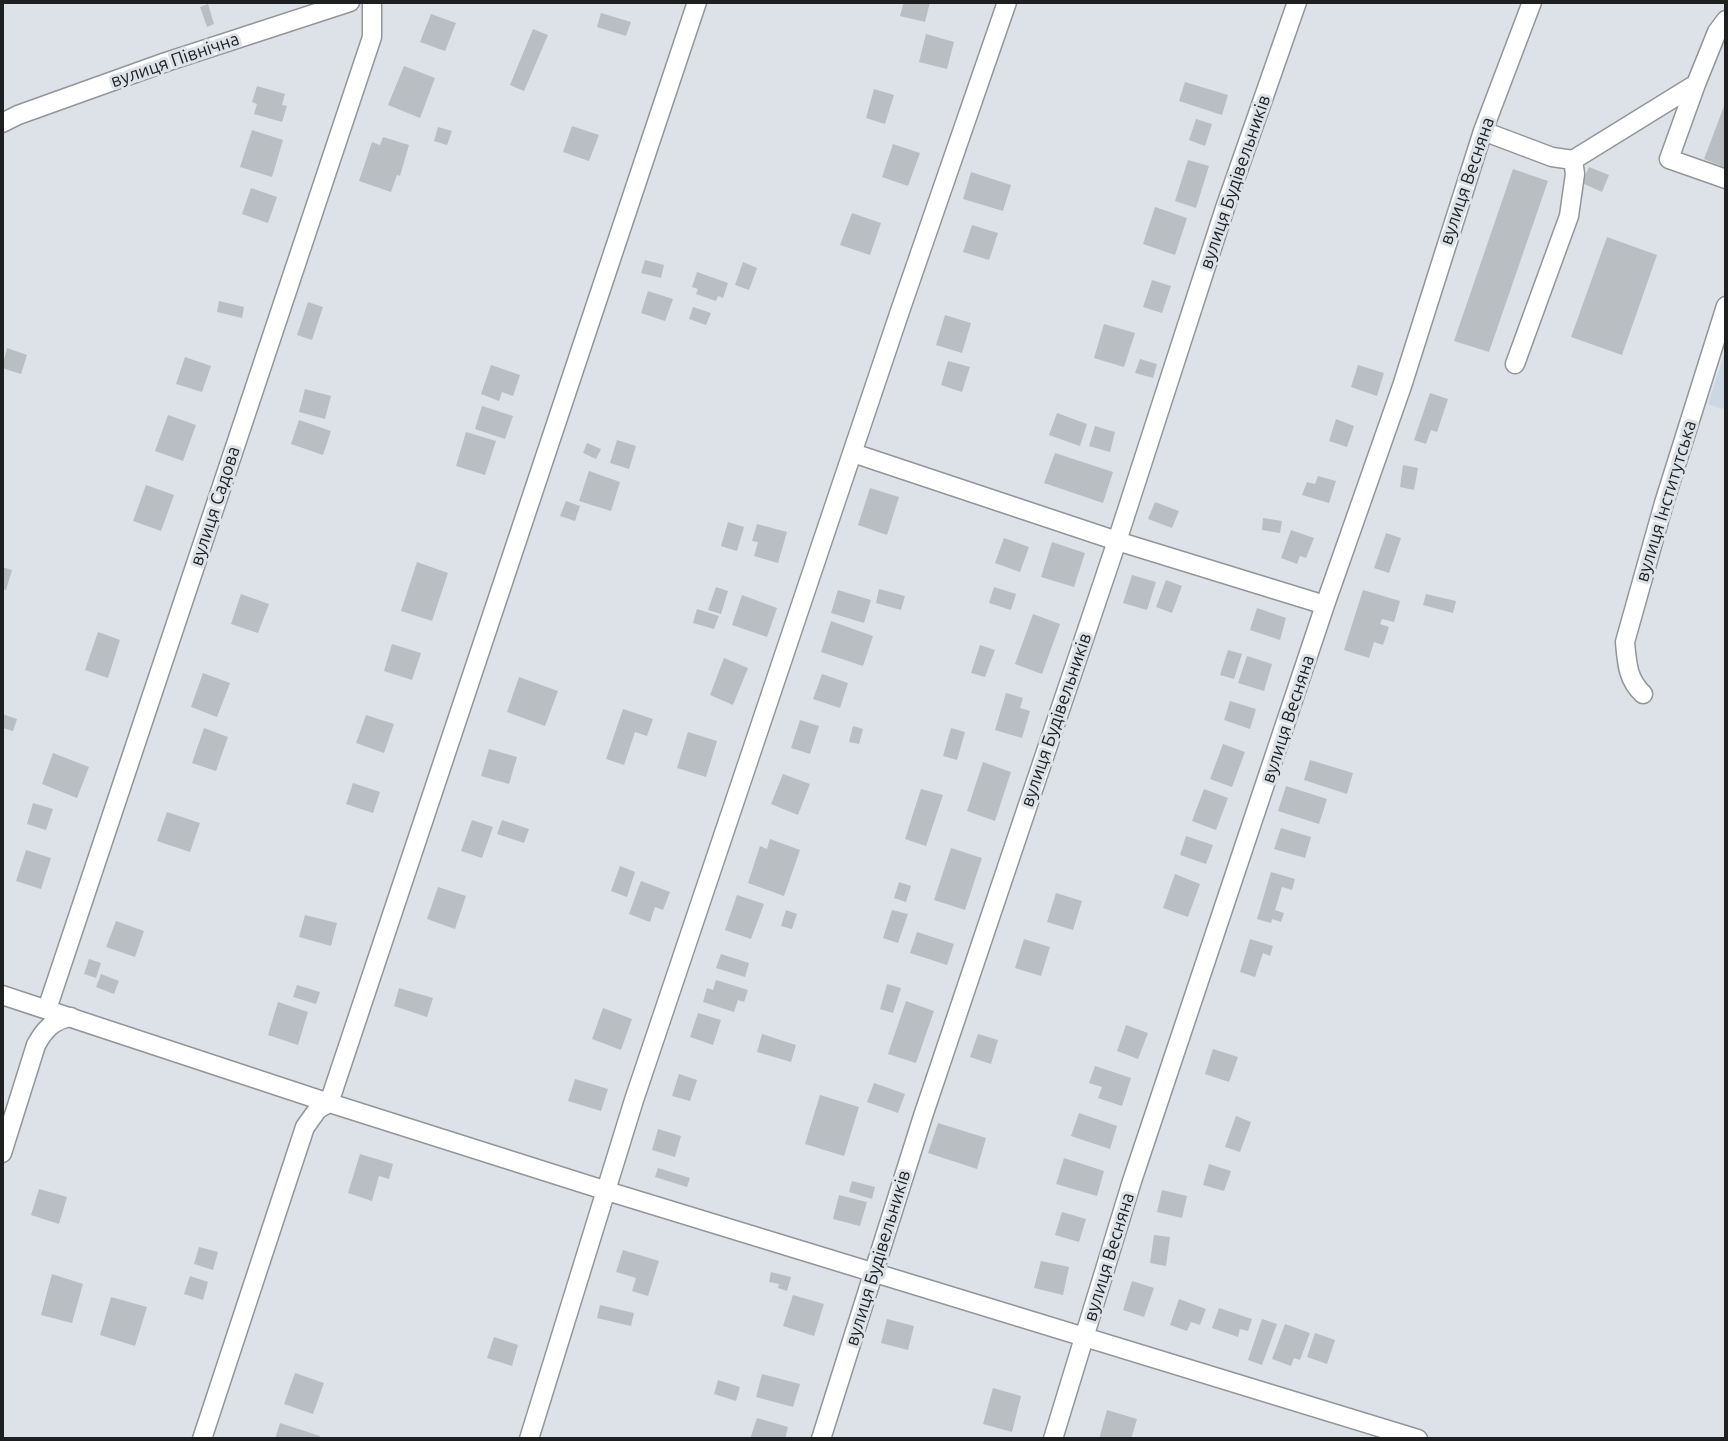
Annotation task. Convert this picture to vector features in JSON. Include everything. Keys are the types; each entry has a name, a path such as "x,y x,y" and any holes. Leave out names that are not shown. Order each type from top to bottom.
{"street":[{"name":"вулиця Північна","path":"2,123 166,62 350,2"},
{"name":"вулиця Садова","path":"47,1009 372,37 372,2"},
{"path":"202,1439 305,1127 318,1109 329,1102 697,2"},
{"path":"529,1439 607,1191 610,1172 1007,2"},
{"name":"вулиця Будівельників","path":"821,1439 875,1272 892,1209 1117,541 1224,208 1297,2"},
{"name":"вулиця Весняна","path":"1053,1439 1132,1181 1325,605 1402,386 1483,131 1532,2"},
{"path":"1726,20 1717,32 1669,159 1726,179"},
{"path":"1483,131 1552,157 1573,160 1696,84"},
{"path":"1515,364 1569,216 1575,174 1573,160"},
{"name":"вулиця Інститутська","path":"1643,694 1632,684 1625,642 1664,503 1726,306"},
{"path":"853,453 1117,541 1325,605"},
{"path":"2,995 607,1191 1418,1439"},
{"path":"2,1153 36,1045 54,1022 71,1017"}],"shaded area":[{"path":"1726,349 1726,398 1723,409 1708,404"}],"building":[{"path":"904,2 930,2 925,22 900,16"},
{"path":"208,4 214,24 207,27 200,7"},
{"path":"601,13 631,22 626,36 597,27"},
{"path":"431,14 456,23 445,51 420,42"},
{"path":"533,29 548,35 524,91 510,85"},
{"path":"926,34 954,42 947,69 919,62"},
{"path":"404,66 435,78 420,118 388,105"},
{"path":"1185,82 1228,95 1222,115 1179,101"},
{"path":"257,86 285,94 282,105 287,106 282,122 254,114 257,104 252,102"},
{"path":"874,89 894,95 885,124 866,118"},
{"path":"1726,101 1726,168 1704,159"},
{"path":"1196,119 1212,124 1205,146 1189,140"},
{"path":"572,126 599,135 589,161 563,152"},
{"path":"438,127 452,131 447,145 434,141"},
{"path":"252,130 283,140 272,177 240,167"},
{"path":"383,137 409,145 400,176 397,175 391,192 359,181 372,142 380,145"},
{"path":"893,144 920,153 908,186 882,177"},
{"path":"1188,160 1209,166 1196,208 1175,201"},
{"path":"1589,167 1609,175 1602,192 1582,183"},
{"path":"1513,169 1548,181 1489,352 1454,341"},
{"path":"971,172 1011,185 1003,211 963,199"},
{"path":"251,188 277,197 268,223 242,214"},
{"path":"1155,207 1187,218 1175,255 1143,244"},
{"path":"852,213 881,223 870,255 840,245"},
{"path":"972,225 998,233 989,260 963,252"},
{"path":"1607,237 1657,255 1622,355 1571,337"},
{"path":"645,260 664,265 661,278 641,273"},
{"path":"743,262 757,268 749,290 735,285"},
{"path":"697,272 728,283 723,298 718,296 716,301 696,294 698,289 692,287"},
{"path":"1152,280 1171,286 1162,313 1143,307"},
{"path":"648,291 673,299 665,321 641,313"},
{"path":"219,301 244,307 242,318 217,312"},
{"path":"308,302 323,307 312,340 297,335"},
{"path":"693,307 711,313 706,325 689,319"},
{"path":"945,315 971,323 962,353 936,345"},
{"path":"1104,324 1135,333 1124,367 1094,358"},
{"path":"7,348 27,355 21,374 2,368"},
{"path":"185,357 211,366 202,392 176,384"},
{"path":"1140,359 1157,364 1153,378 1135,373"},
{"path":"948,361 970,367 962,392 941,385"},
{"path":"491,365 520,375 513,396 502,392 499,401 481,394"},
{"path":"1358,365 1384,373 1377,396 1351,387"},
{"path":"305,389 331,396 325,419 299,412"},
{"path":"1430,393 1448,399 1437,432 1431,430 1426,444 1414,440"},
{"path":"482,406 513,416 505,439 475,429"},
{"path":"1057,413 1087,424 1080,446 1049,435"},
{"path":"168,415 196,425 183,461 155,451"},
{"path":"1336,419 1354,426 1347,447 1329,441"},
{"path":"299,420 331,431 323,455 291,444"},
{"path":"1095,426 1115,432 1110,452 1089,446"},
{"path":"466,432 496,441 485,475 456,466"},
{"path":"617,440 636,446 629,469 610,463"},
{"path":"587,443 601,449 596,459 583,453"},
{"path":"1055,453 1113,472 1103,503 1044,483"},
{"path":"1403,465 1418,468 1414,490 1400,487"},
{"path":"589,471 620,482 611,511 579,501"},
{"path":"1318,476 1336,481 1329,503 1302,495 1307,482 1315,484"},
{"path":"146,485 174,495 161,531 133,521"},
{"path":"870,488 899,497 887,535 858,525"},
{"path":"566,501 580,506 575,521 560,516"},
{"path":"1155,502 1179,511 1172,528 1148,519"},
{"path":"1263,518 1282,521 1280,533 1262,530"},
{"path":"728,522 744,527 737,551 721,546"},
{"path":"757,524 787,532 778,563 754,556 758,542 752,541"},
{"path":"1291,530 1314,538 1306,558 1300,556 1297,564 1281,558"},
{"path":"1386,533 1401,538 1389,573 1374,568"},
{"path":"1004,538 1029,547 1020,572 995,563"},
{"path":"1052,542 1085,553 1074,587 1041,577"},
{"path":"417,562 448,573 432,621 401,611"},
{"path":"2,567 12,570 6,590 2,589"},
{"path":"1132,575 1156,582 1147,610 1123,603"},
{"path":"1166,580 1182,586 1172,613 1156,607"},
{"path":"716,587 728,591 721,614 708,610"},
{"path":"994,587 1016,594 1011,610 989,603"},
{"path":"879,589 905,596 901,610 876,603"},
{"path":"838,590 871,600 864,623 831,613"},
{"path":"1363,590 1400,601 1394,622 1382,619 1380,624 1389,627 1383,645 1374,642 1369,658 1344,650"},
{"path":"241,594 269,604 258,633 231,624"},
{"path":"1426,594 1456,601 1453,613 1423,605"},
{"path":"742,595 777,608 767,637 732,625"},
{"path":"1257,608 1286,618 1280,640 1250,630"},
{"path":"697,609 719,616 714,629 693,623"},
{"path":"1033,614 1060,624 1042,674 1015,664"},
{"path":"831,621 873,636 863,666 821,652"},
{"path":"98,632 120,640 108,678 85,670"},
{"path":"392,644 421,653 412,680 384,671"},
{"path":"980,645 995,650 985,677 971,673"},
{"path":"1228,650 1242,654 1234,679 1220,675"},
{"path":"1247,656 1272,664 1264,691 1238,683"},
{"path":"724,658 748,668 733,705 710,695"},
{"path":"203,673 230,683 217,717 191,707"},
{"path":"822,674 848,683 840,708 813,699"},
{"path":"519,677 558,691 545,726 507,712"},
{"path":"1006,693 1023,698 1020,708 1030,711 1022,738 995,730"},
{"path":"1230,701 1256,709 1250,729 1224,720"},
{"path":"623,709 653,719 647,736 635,732 624,765 606,759"},
{"path":"2,714 17,719 13,731 2,728"},
{"path":"366,715 394,724 384,753 356,743"},
{"path":"800,720 819,726 810,754 791,748"},
{"path":"853,726 863,729 859,744 849,742"},
{"path":"204,728 228,737 216,771 192,763"},
{"path":"951,728 965,732 957,760 943,756"},
{"path":"688,732 717,741 706,777 677,768"},
{"path":"1223,744 1245,752 1232,787 1210,779"},
{"path":"489,749 517,757 509,784 481,776"},
{"path":"53,753 89,767 77,798 42,784"},
{"path":"1310,760 1353,773 1347,794 1304,780"},
{"path":"983,762 1011,772 995,821 967,811"},
{"path":"783,774 810,784 798,815 771,804"},
{"path":"353,783 380,792 373,813 346,804"},
{"path":"1286,786 1327,799 1319,824 1278,811"},
{"path":"921,789 943,795 926,846 905,839"},
{"path":"1204,789 1228,798 1216,830 1192,821"},
{"path":"33,803 53,809 46,830 27,824"},
{"path":"167,812 200,823 190,852 157,841"},
{"path":"472,820 493,827 482,858 461,851"},
{"path":"502,820 529,829 524,843 497,834"},
{"path":"1281,828 1311,837 1305,858 1274,849"},
{"path":"1186,836 1213,845 1206,864 1180,855"},
{"path":"770,839 800,850 784,896 748,883 760,846 767,849"},
{"path":"951,848 982,858 965,910 934,900"},
{"path":"26,850 51,858 41,889 16,881"},
{"path":"620,866 635,872 627,897 611,891"},
{"path":"1271,872 1295,879 1292,890 1282,887 1275,910 1284,913 1281,922 1272,919 1271,923 1257,919"},
{"path":"1175,874 1200,884 1188,917 1163,908"},
{"path":"641,881 670,892 663,910 655,907 650,922 629,914"},
{"path":"899,882 911,886 906,902 894,898"},
{"path":"438,887 466,896 455,929 427,919"},
{"path":"1056,893 1082,901 1073,930 1047,922"},
{"path":"737,895 764,904 751,939 725,930"},
{"path":"786,910 797,914 792,929 781,926"},
{"path":"892,910 908,914 898,943 883,938"},
{"path":"305,915 337,923 331,946 299,937"},
{"path":"116,921 144,931 135,957 106,947"},
{"path":"917,932 954,944 947,965 910,953"},
{"path":"1024,939 1050,947 1041,976 1015,968"},
{"path":"1250,939 1273,946 1270,956 1263,953 1255,977 1240,972"},
{"path":"721,954 749,963 745,977 716,968"},
{"path":"89,959 101,963 96,978 84,974"},
{"path":"101,974 119,981 114,994 96,987"},
{"path":"716,980 748,990 744,1002 738,1000 734,1012 703,1002 707,988 713,990"},
{"path":"887,984 901,988 893,1013 880,1009"},
{"path":"297,985 320,992 316,1004 293,997"},
{"path":"399,988 433,998 427,1017 394,1006"},
{"path":"906,1001 934,1011 916,1063 888,1054"},
{"path":"278,1002 308,1012 298,1045 268,1035"},
{"path":"603,1008 632,1019 621,1050 592,1039"},
{"path":"698,1013 721,1020 713,1045 690,1037"},
{"path":"1126,1025 1148,1033 1138,1059 1117,1051"},
{"path":"762,1034 796,1045 791,1062 757,1052"},
{"path":"978,1034 998,1040 991,1064 970,1057"},
{"path":"1213,1049 1238,1057 1229,1082 1205,1074"},
{"path":"1095,1066 1131,1078 1122,1106 1098,1098 1102,1087 1089,1083"},
{"path":"679,1074 697,1080 690,1101 672,1096"},
{"path":"575,1079 608,1089 601,1111 568,1101"},
{"path":"874,1083 905,1094 898,1113 867,1102"},
{"path":"820,1095 859,1107 844,1156 805,1144"},
{"path":"1079,1113 1117,1126 1110,1149 1071,1136"},
{"path":"1236,1116 1251,1122 1240,1152 1225,1147"},
{"path":"938,1123 986,1138 977,1169 928,1153"},
{"path":"658,1129 681,1136 675,1157 652,1150"},
{"path":"360,1154 393,1164 389,1179 379,1176 372,1201 348,1193"},
{"path":"1064,1158 1104,1171 1097,1196 1056,1184"},
{"path":"1209,1164 1231,1171 1224,1191 1203,1185"},
{"path":"658,1168 690,1178 687,1187 655,1177"},
{"path":"852,1181 875,1187 872,1199 849,1192"},
{"path":"39,1189 67,1197 59,1224 31,1215"},
{"path":"1162,1190 1187,1196 1182,1218 1157,1212"},
{"path":"839,1195 867,1202 860,1226 833,1219"},
{"path":"1062,1212 1086,1219 1079,1242 1055,1235"},
{"path":"1154,1235 1170,1237 1166,1266 1150,1263"},
{"path":"199,1247 218,1252 213,1270 194,1264"},
{"path":"623,1250 659,1261 648,1296 632,1291 636,1278 616,1272"},
{"path":"1041,1261 1069,1267 1063,1295 1034,1288"},
{"path":"771,1272 791,1277 787,1291 778,1288 779,1284 769,1282"},
{"path":"52,1274 83,1284 72,1323 41,1315"},
{"path":"190,1276 208,1282 203,1300 184,1294"},
{"path":"1132,1281 1154,1288 1144,1317 1123,1310"},
{"path":"793,1295 824,1304 814,1336 783,1326"},
{"path":"111,1297 147,1307 135,1346 100,1335"},
{"path":"1179,1299 1206,1309 1200,1325 1191,1322 1187,1331 1170,1325"},
{"path":"600,1305 634,1313 631,1326 597,1318"},
{"path":"1219,1308 1252,1319 1248,1331 1240,1329 1238,1337 1212,1328"},
{"path":"887,1319 914,1326 908,1350 881,1343"},
{"path":"1262,1319 1277,1324 1262,1365 1248,1360"},
{"path":"1285,1324 1310,1333 1300,1360 1294,1358 1291,1366 1272,1359"},
{"path":"1315,1333 1335,1340 1327,1364 1307,1357"},
{"path":"494,1337 518,1345 512,1366 487,1358"},
{"path":"295,1373 324,1383 313,1414 284,1404"},
{"path":"762,1374 800,1384 793,1407 756,1397"},
{"path":"718,1380 740,1387 736,1401 714,1394"},
{"path":"993,1388 1021,1396 1012,1432 983,1424"},
{"path":"1107,1410 1137,1419 1131,1439 1099,1439"},
{"path":"757,1418 788,1427 785,1439 750,1439"},
{"path":"280,1423 320,1436 319,1439 275,1439"}]}
